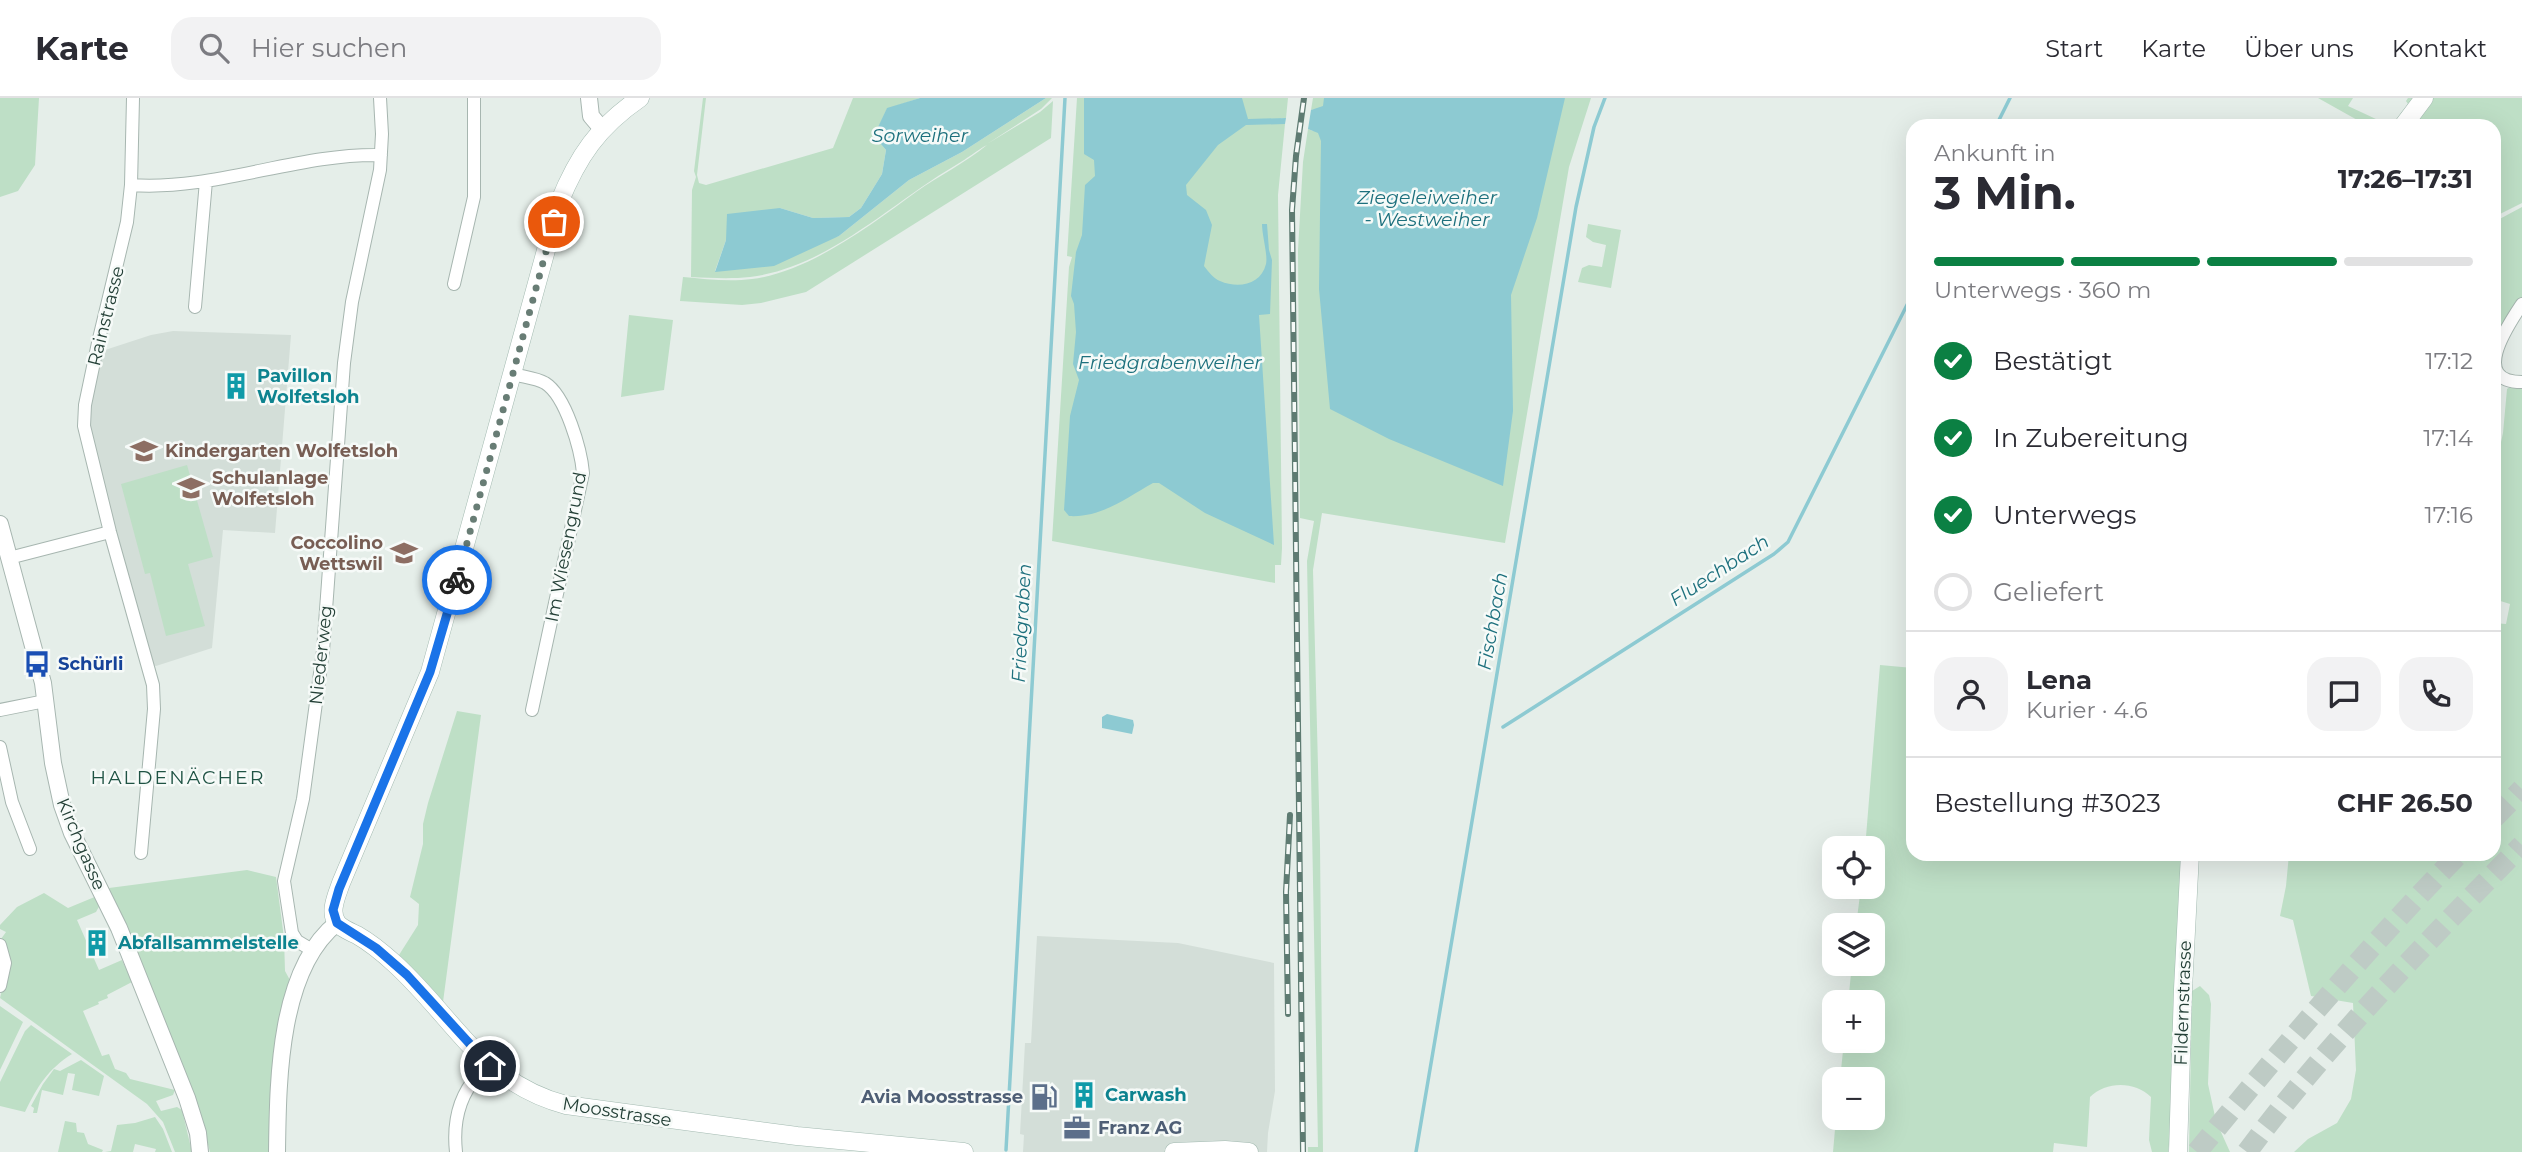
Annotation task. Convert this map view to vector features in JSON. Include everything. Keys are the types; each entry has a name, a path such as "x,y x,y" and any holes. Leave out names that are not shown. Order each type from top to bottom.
{"main road":[{"path":"337,923 333,910 341,883 430,672 559,203 583,153 618,113 640,98"},
{"path":"2408,119 2424,98"},
{"name":"Fildernstrasse","path":"2178,1152 2190,861"},
{"name":"Moosstrasse","path":"337,923 376,948 407,975 490,1066 526,1091 566,1105 756,1131 964,1152"},
{"path":"1174,1152 1250,1152"}],"street":[{"name":"Rainstrasse","path":"133,98 131,185 123,247 98,343 84,415 87,444 153,685 154,709 141,853"},
{"name":"Niederweg","path":"312,950 297,941 292,933 284,881 303,799 323,651 347,334 381,155 380,98"},
{"path":"454,284 474,197 474,98"},
{"path":"589,98 591,116 602,129"},
{"path":"131,185 206,181 333,158 381,155"},
{"path":"195,307 206,181"},
{"path":"2501,339 2522,304"},
{"name":"Im Wiesengrund","path":"513,374 543,382 558,397 579,446 583,473 532,710"},
{"path":"2501,376 2522,382"},
{"name":"Kirchgasse","path":"0,524 41,676 53,763 62,805 72,833 119,928 187,1098 198,1133 200,1152"},
{"path":"9,558 110,532"},
{"path":"0,710 45,701"},
{"path":"0,747 12,802 30,849"},
{"path":"277,1152 281,1050 294,993 312,950 337,923"},
{"path":"0,945 5,963 0,986"},
{"path":"456,1152 455,1125 459,1108 470,1086 504,1048"}],"shaded area":[{"name":"Schulanlage Wolfetsloh","path":"173,331 291,335 275,533 223,530 212,648 156,666 153,665 90,439 89,414 102,351 151,335"},
{"path":"1037,936 1178,943 1274,963 1275,1091 1267,1152 1023,1152 1024,1135 1020,1134 1025,1043 1031,1043"}],"green space":[{"path":"0,98 39,98 35,165 18,191 0,197"},
{"path":"703,98 706,98 697,175 699,183 706,185 833,148 853,98 920,98 887,109 871,143 880,143 886,150 882,174 861,208 849,217 813,218 780,208 726,240 715,271 839,236 909,180 962,152 1046,98 1052,98 1041,109 987,144 1040,112 1053,101 1051,138 806,292 742,305 680,301 683,277 752,279 774,275 817,257 859,232 987,145 932,180 858,232 806,261 779,271 750,277 691,277 692,190 696,177 694,171"},
{"name":"Friedgrabenweiher","path":"1077,98 1288,98 1286,118 1281,118 1281,124 1285,124 1278,195 1282,548 1281,565 1275,565 1275,583 1052,541 1069,267 1072,257 1067,256"},
{"name":"Ziegeleiweiher - Westweiher","path":"1313,98 1591,98 1569,167 1505,543 1322,513 1313,570 1320,845 1323,1152 1308,1152 1308,1147 1318,1147 1307,561 1314,521 1300,518 1298,250 1303,162 1308,129 1313,131 1316,109 1311,110"},
{"path":"2318,98 2353,98 2348,106 2376,119 2356,119"},
{"path":"2408,98 2417,98 2401,119 2396,119 2408,104"},
{"path":"2431,98 2522,98 2522,203 2501,214 2501,119 2414,119"},
{"path":"2522,207 2522,298 2501,336 2501,218"},
{"path":"1588,224 1621,230 1611,288 1578,282 1582,268 1589,265 1602,267 1606,245 1586,237"},
{"path":"629,315 673,320 664,390 621,397"},
{"path":"2511,386 2522,386 2522,1152 2294,1152 2308,1139 2337,1123 2351,1099 2356,1070 2353,1003 2311,996 2293,920 2280,916 2288,861 2501,861 2501,624 2506,624 2510,604 2501,601 2501,442 2507,389"},
{"path":"187,465 213,557 188,564 205,626 166,636 150,573 145,574 121,484"},
{"path":"1880,665 1906,667 1906,861 2183,861 2172,1122 2168,1152 2152,1152 2149,1140 2151,1097 2137,1088 2120,1085 2104,1088 2090,1097 2087,1147 2054,1143 2053,1152 1833,1152 1835,1130 1885,1130 1885,1067 1841,1067 1843,1053 1885,1053 1885,990 1849,990 1851,976 1885,976 1885,913 1858,913 1859,899 1885,899 1885,836 1866,836"},
{"path":"457,711 481,715 443,1002 399,955 418,925 419,904 410,897 423,844 423,824"},
{"path":"247,870 276,877 284,938 285,971 291,982 271,1152 210,1152 196,1099 109,888"},
{"path":"44,893 68,908 97,896 101,903 96,912 77,920 99,970 122,960 132,982 107,995 108,998 98,1002 99,1004 83,1011 102,1056 109,1054 115,1069 126,1073 130,1079 175,1090 173,1095 156,1101 161,1111 177,1107 182,1110 192,1152 175,1152 163,1122 147,1104 0,998 6,961 1,939 6,932 0,929 0,925 17,907"},
{"path":"2200,986 2209,995 2211,1004 2208,1084 2216,1121 2230,1152 2189,1152 2192,991"},
{"path":"0,1006 23,1022 0,1070"},
{"path":"31,1025 72,1054 44,1079 25,1112 0,1106 0,1082 25,1031"},
{"path":"81,1060 104,1076 99,1096 72,1090 75,1074 68,1073 63,1095 42,1090 37,1113 33,1113 34,1108 31,1106 54,1069 60,1071"},
{"path":"155,1117 172,1152 155,1152 156,1149 135,1144 133,1152 105,1152 111,1151 117,1125"},
{"path":"65,1121 76,1123 77,1132 84,1133 88,1144 103,1150 102,1152 58,1152"}],"water":[{"name":"Sorweiher","path":"920,98 1046,98 962,152 909,180 839,236 774,266 715,272 726,240 727,214 780,208 813,218 849,217 861,208 882,174 886,150 880,143 871,142 887,108"},
{"name":"Friedgrabenweiher","path":"1084,98 1242,98 1248,119 1286,118 1285,124 1246,125 1218,145 1186,185 1187,195 1206,210 1212,225 1204,266 1218,280 1241,285 1259,277 1266,264 1262,224 1267,224 1272,260 1270,314 1259,315 1274,545 1205,513 1159,483 1153,483 1113,506 1092,514 1069,516 1064,510 1070,416 1079,380 1073,364 1076,332 1071,296 1076,252 1082,235 1085,185 1095,176 1094,160 1084,154"},
{"name":"Ziegeleiweiher - Westweiher","path":"1324,98 1565,98 1537,218 1511,295 1513,411 1503,486 1389,439 1330,409 1319,289 1321,141 1318,133 1308,129 1311,110 1323,106"},
{"path":"1107,714 1133,720 1132,734 1102,728 1102,717"}],"waterway":[{"name":"Friedgraben","path":"1006,1150 1065,98"},
{"name":"Fischbach","path":"1416,1152 1576,207 1594,127 1605,98"},
{"name":"Fluechbach","path":"2000,119 2010,98"},
{"name":"Fluechbach","path":"1503,727 1774,554 1788,542 1906,307"}],"tunnel":[{"path":"2501,811 2522,789"},
{"path":"2247,1152 2345,1032 2414,956 2522,845"},
{"path":"2197,1152 2325,1000 2452,861"}],"railway":[{"path":"1303,1152 1292,210 1304,98"},
{"path":"1288,1014 1286,892 1290,815"}],"way so far":[{"path":"457,580 554,222"}],"place":[{"name":"Pavillon Wolfetsloh","path":"236,386"},
{"name":"Kindergarten Wolfetsloh","path":"144,451"},
{"name":"Schulanlage Wolfetsloh","path":"191,488"},
{"name":"Coccolino Wettswil","path":"404,553"},
{"name":"Schürli","path":"37,664"},
{"name":"Abfallsammelstelle","path":"97,943"},
{"name":"Carwash","path":"1084,1095"},
{"name":"Avia Moosstrasse","path":"1044,1097"},
{"name":"Franz AG","path":"1077,1128"}],"district":[{"name":"HALDENÄCHER","path":"178,777"}],"route":[{"path":"457,580 430,672 353,852 333,910 337,923 376,948 407,975 490,1066"}]}
